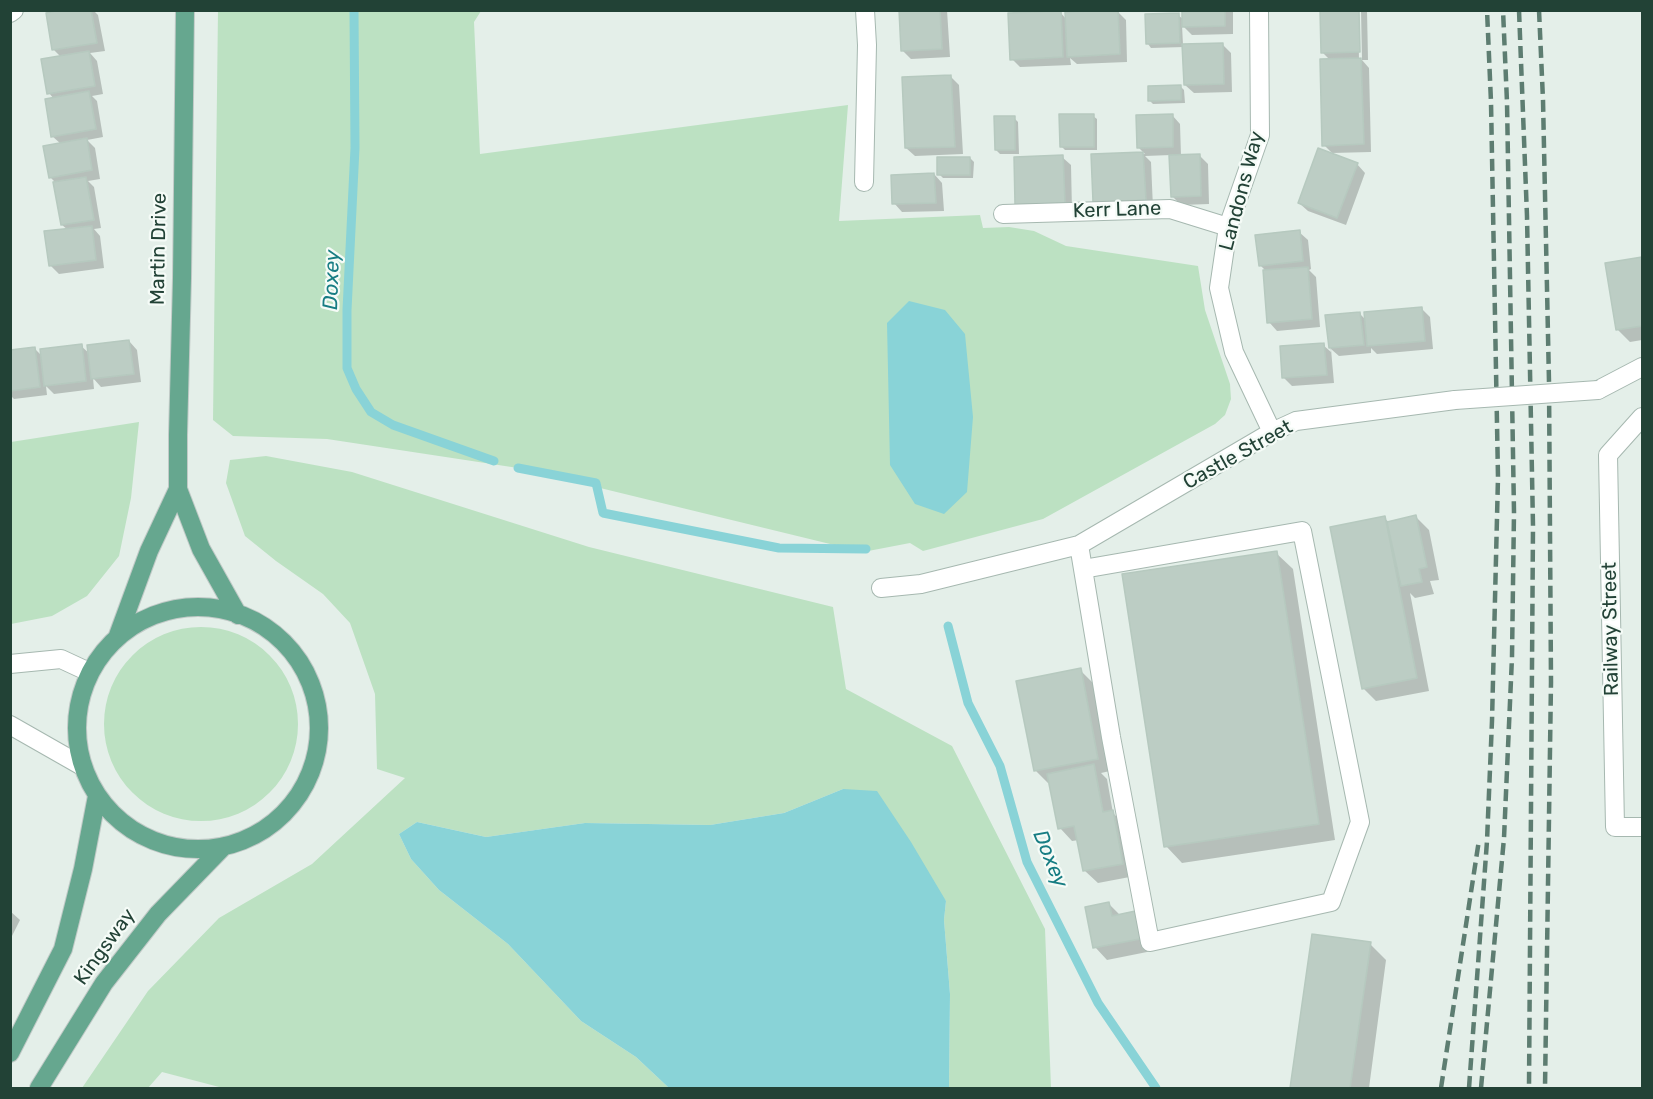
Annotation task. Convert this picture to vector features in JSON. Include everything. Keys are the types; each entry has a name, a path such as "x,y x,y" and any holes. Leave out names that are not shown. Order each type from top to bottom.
{"main road":[{"name":"Martin Drive","path":"185,10 178,489 201,549 238,615"},
{"name":"Martin Drive","path":"117,640 149,551 178,489"},
{"name":"Kingsway","path":"188,606 226,609 266,627 298,660 315,696 320,728 314,765 296,801 272,825 245,840 224,846 208,849 180,848 147,839 120,822 97,796 82,766 76,734 78,704 89,672 100,655 117,640 140,621 188,606"},
{"name":"Kingsway","path":"10,1053 63,949 84,869 97,796"},
{"name":"Kingsway","path":"39,1089 104,983 158,914 224,846"}],"street":[{"path":"864,182 866,10"},
{"name":"Landons Way","path":"1259,10 1260,135 1228,227 1219,288 1234,352 1272,432"},
{"name":"Kerr Lane","path":"1003,214 1170,209 1228,227"},
{"name":"Castle Street","path":"881,588 921,584 1079,545 1272,432 1296,421 1455,400 1598,390 1642,367"},
{"name":"Railway Street","path":"1642,417 1608,455 1615,827 1642,827"},
{"path":"1079,545 1083,569 1111,736 1150,942 1330,902 1360,822 1302,531 1083,569"},
{"path":"10,664 60,659 89,672"},
{"path":"10,725 82,766"}],"green space":[{"path":"218,10 481,11 474,22 480,154 848,105 839,221 980,215 983,228 1009,227 1034,231 1066,246 1198,266 1205,310 1230,384 1231,399 1225,415 1215,424 1043,519 923,551 910,543 863,552 518,468 327,439 233,436 213,420"},
{"path":"139,422 131,498 119,556 87,596 52,616 11,624 11,442"},
{"path":"266,456 352,472 589,547 833,607 846,689 952,746 1045,929 1051,1088 949,1088 950,994 944,920 946,901 843,789 784,813 710,825 585,823 486,837 417,822 399,834 411,859 439,890 508,944 581,1021 636,1057 669,1088 223,1088 162,1072 148,1088 82,1088 148,991 219,918 312,864 405,778 377,769 375,694 350,623 323,594 245,536 226,483 230,460"},
{"path":"191,627 211,627 247,638 270,655 282,670 291,687 298,714 298,734 291,761 282,778 270,793 255,805 238,814 211,821 191,821 155,810 126,786 115,770 108,752 104,734 104,714 115,678 139,649 155,638 173,631"}],"water":[{"path":"909,301 945,310 965,334 973,417 967,492 944,514 915,504 890,465 887,323"},
{"path":"843,789 877,791 946,901 944,920 950,994 949,1088 669,1088 636,1057 581,1021 508,944 439,890 411,859 399,834 417,822 486,837 585,823 710,825 784,813"}],"building":[{"path":"59,10 91,10 97,43 52,50 46,13"},
{"path":"899,10 940,10 942,49 901,51"},
{"path":"1118,10 1120,54 1067,57 1065,12"},
{"path":"1182,10 1225,10 1225,26 1182,27"},
{"path":"1320,10 1359,10 1360,52 1321,53"},
{"path":"1061,11 1063,57 1010,60 1008,13"},
{"path":"1179,13 1180,43 1146,44 1145,14"},
{"path":"1223,43 1224,84 1184,85 1182,44"},
{"path":"89,51 95,86 47,94 41,59"},
{"path":"1361,58 1364,144 1322,146 1320,59"},
{"path":"951,75 955,147 905,148 902,77"},
{"path":"1181,85 1181,100 1148,101 1148,86"},
{"path":"89,91 96,129 51,137 45,99"},
{"path":"1059,114 1094,114 1094,147 1060,147"},
{"path":"1173,114 1173,147 1137,148 1136,115"},
{"path":"994,116 1015,116 1015,150 995,150"},
{"path":"87,138 92,170 49,178 43,146"},
{"path":"1318,148 1358,163 1337,218 1298,203"},
{"path":"1143,152 1146,200 1093,202 1091,154"},
{"path":"1200,154 1201,196 1171,197 1169,155"},
{"path":"1063,155 1065,203 1015,205 1014,157"},
{"path":"937,157 970,157 970,175 937,175"},
{"path":"934,173 936,203 892,204 891,175"},
{"path":"86,177 94,220 61,225 53,182"},
{"path":"92,226 96,260 49,266 44,231"},
{"path":"1300,230 1303,261 1259,266 1255,235"},
{"path":"1642,257 1642,326 1616,330 1605,263"},
{"path":"1308,267 1312,319 1267,323 1263,270"},
{"path":"1422,307 1425,341 1367,346 1364,312"},
{"path":"1360,312 1364,345 1329,348 1325,315"},
{"path":"129,340 134,374 91,379 87,345"},
{"path":"1324,343 1327,375 1282,378 1280,346"},
{"path":"82,344 86,381 44,386 40,349"},
{"path":"35,347 40,387 10,391 10,350"},
{"path":"1416,515 1427,567 1419,569 1422,582 1401,586 1387,522"},
{"path":"1385,516 1417,678 1362,689 1330,527"},
{"path":"1277,551 1319,824 1164,847 1122,574"},
{"path":"1081,668 1098,759 1034,771 1016,681"},
{"path":"1094,764 1103,812 1113,810 1123,864 1083,871 1074,826 1058,829 1047,774"},
{"path":"1109,902 1112,916 1140,910 1145,938 1093,948 1085,907"},
{"path":"1312,934 1371,942 1350,1088 1290,1088"}],"waterway":[{"name":"Doxey","path":"354,10 355,148 347,310 347,368 356,389 371,412 393,425 494,461"},
{"name":"Doxey","path":"518,468 596,483 603,513 779,548 866,549"},
{"name":"Doxey","path":"948,626 968,703 1000,766 1027,862 1098,1003 1156,1088"}],"railway":[{"path":"1469,1088 1487,841 1498,477 1491,102 1487,10"},
{"path":"1481,1088 1504,838 1512,657 1514,512 1507,102 1503,10"},
{"path":"1519,10 1527,216 1533,526 1529,1088"},
{"path":"1539,10 1549,382 1551,682 1545,1088"},
{"path":"1441,1088 1479,840"}]}
